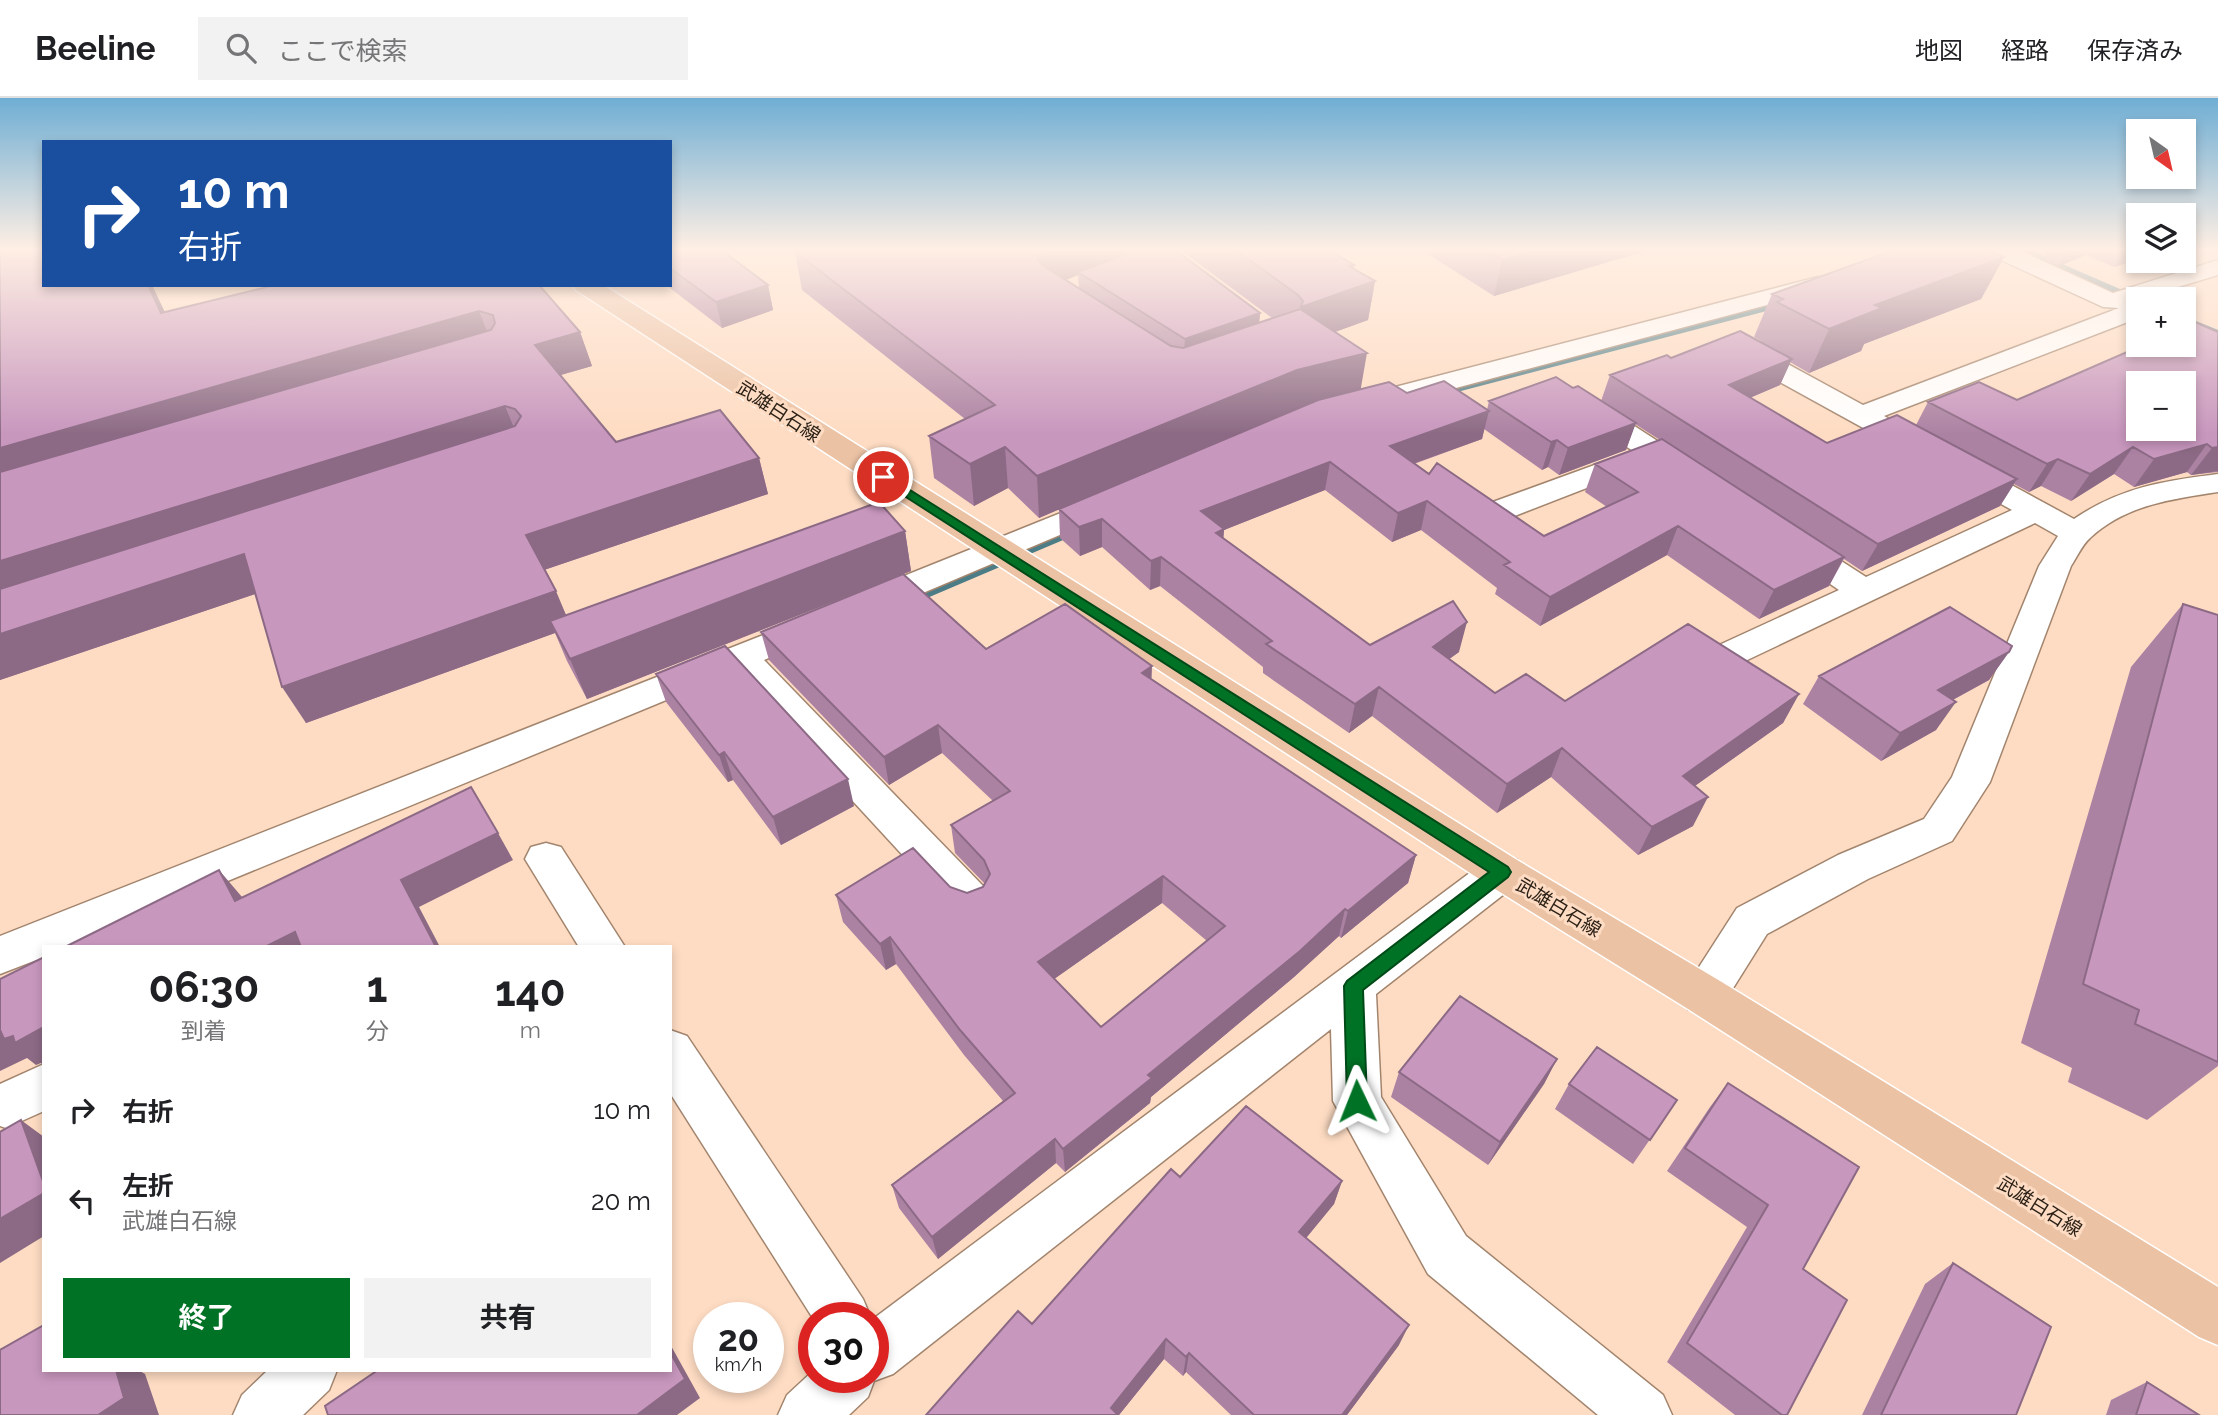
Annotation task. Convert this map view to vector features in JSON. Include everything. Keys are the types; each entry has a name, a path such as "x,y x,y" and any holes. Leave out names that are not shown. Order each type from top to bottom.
{"main road":[{"name":"武雄白石線","path":"625,310 1502,872 1704,995 2218,1318"}],"street":[{"path":"1329,412 1726,310"},
{"path":"1862,415 2122,310"},
{"path":"1713,491 1555,387 1714,335 2076,533"},
{"path":"1501,510 1655,453"},
{"path":"1704,995 1752,921 1853,867 1938,830 1970,782 2055,566 2076,533 2108,510 2153,492 2218,483"},
{"path":"0,955 740,656 1138,490"},
{"path":"1730,654 2036,511"},
{"path":"1771,529 1864,591"},
{"path":"740,656 970,900"},
{"path":"546,859 602,945"},
{"path":"889,1342 1502,872"},
{"path":"1353,986 1357,1101 1447,1255 1643,1415"},
{"path":"672,1054 834,1302"},
{"path":"262,1415 307,1372"},
{"path":"807,1415 831,1393"}],"building":[{"path":"0,310 160,310 161,313 171,310 561,310 580,332 535,345 616,442 720,410 759,458 526,535 556,591 282,687 244,554 0,634 0,589 515,426 521,416 515,409 505,406 0,561 0,472 491,330 495,323 493,315 479,311 0,448"},
{"path":"871,310 1114,310 1171,346 1183,348 1302,310 1367,353 1297,370 1037,476 1005,447 970,464 929,436 995,405"},
{"path":"1139,310 1257,310 1260,313 1185,339"},
{"path":"1793,310 1876,310 1829,329"},
{"path":"2196,322 2218,332 2218,447 2212,448 2207,444 2154,459 2133,447 2090,474 2058,459 2047,464 1928,402 1979,382 2017,400 2126,352 2126,357 2196,357"},
{"path":"1740,331 1792,359 1729,385 1827,443 1897,415 2017,479 1878,544 1610,375 1667,355 1671,358"},
{"path":"1556,377 1573,388 1578,386 1636,423 1568,448 1557,440 1551,442 1489,401"},
{"path":"1444,381 1489,411 1390,446 1429,474 1437,463 1544,536 1638,492 1595,464 1662,439 1844,557 1774,590 1678,526 1550,597 1504,565 1510,562 1427,501 1398,513 1330,462 1201,511 1224,529 1216,533 1370,645 1453,601 1467,622 1433,647 1495,693 1526,674 1565,701 1688,624 1799,694 1683,776 1708,797 1652,827 1562,748 1507,784 1379,687 1355,704 1266,644 1272,641 1161,557 1151,561 1102,519 1079,527 1059,509 1318,400 1389,382 1407,393"},
{"path":"879,502 905,531 570,659 550,621"},
{"path":"903,574 986,649 1065,604 1152,666 1142,673 1416,855 1348,911 1345,909 1300,951 1148,1075 1152,1078 1063,1149 1055,1139 932,1237 892,1185 1015,1093 960,1030 890,937 880,944 836,895 913,848 950,887 967,893 983,887 990,874 984,860 951,825 1010,791 938,725 884,757 761,632","holes":["1163,876 1225,926 1101,1027 1038,962"]},
{"path":"2183,604 2218,615 2218,1062 2135,1024 2139,1010 2083,984"},
{"path":"1950,607 2012,646 2009,652 1938,690 1956,702 1900,733 1819,676"},
{"path":"725,646 848,779 773,817 724,752 719,755 656,674"},
{"path":"471,787 498,833 401,880 435,945 300,945 295,932 269,945 69,945 219,870 235,901"},
{"path":"42,958 42,1028 15,1043 13,1036 4,1039 0,1030 0,979"},
{"path":"1460,996 1557,1059 1500,1142 1399,1072"},
{"path":"1597,1047 1677,1100 1650,1140 1569,1084"},
{"path":"1728,1083 1859,1167 1803,1269 1847,1300 1787,1415 1782,1415 1687,1343 1768,1205 1685,1148"},
{"path":"1246,1106 1342,1181 1299,1232 1409,1325 1342,1415 1254,1415 1189,1353 1186,1357 1166,1339 1111,1408 1118,1415 926,1415 1018,1311 1032,1324 1171,1169 1180,1177"},
{"path":"21,1120 42,1178 42,1194 0,1219 0,1132"},
{"path":"1953,1263 2051,1327 2016,1415 1881,1415"},
{"path":"42,1326 42,1372 117,1372 124,1398 98,1415 0,1415 0,1350"},
{"path":"672,1356 685,1379 637,1415 328,1415 325,1406 375,1372 672,1372"},
{"path":"2147,1382 2199,1415 2136,1415"}],"waterway":[{"path":"1438,394 1757,310"},
{"path":"2196,324 2218,334"},
{"path":"908,601 1077,529"}],"route":[{"path":"883,477 1502,872 1353,986 1357,1101"}]}
